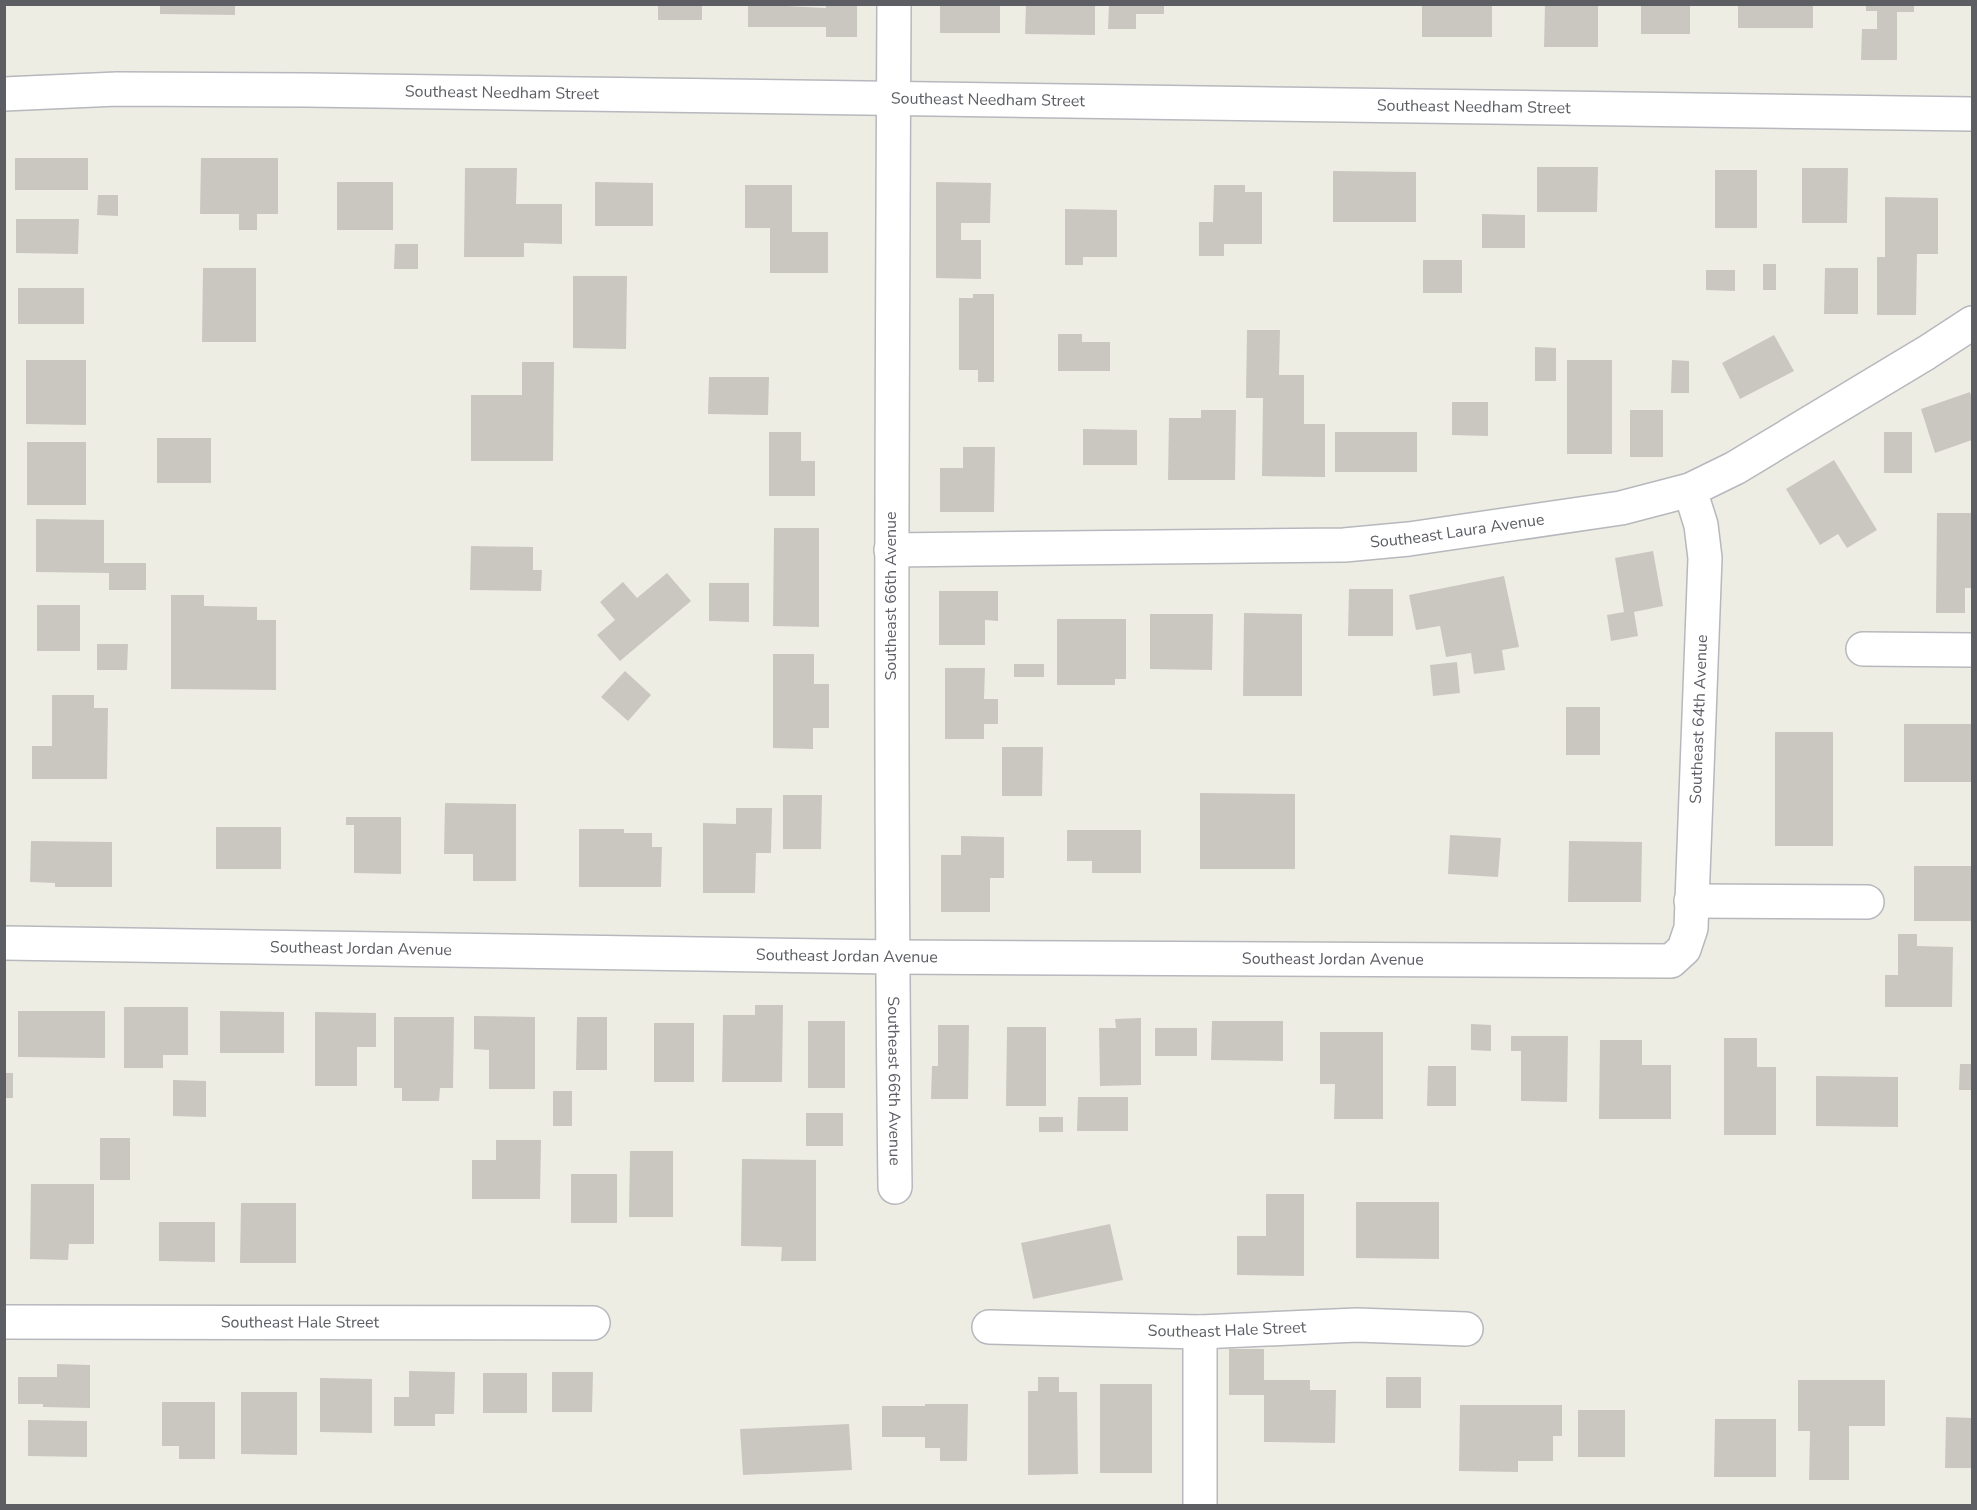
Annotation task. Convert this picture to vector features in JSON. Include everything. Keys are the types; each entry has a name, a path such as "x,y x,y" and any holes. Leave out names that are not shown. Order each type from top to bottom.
{"street":[{"name":"Southeast 66th Avenue","path":"894,4 891,549 895,1186"},
{"name":"Southeast Needham Street","path":"4,94 174,89 1972,114"},
{"name":"Southeast Laura Avenue","path":"891,549 1344,545 1621,508 1690,490 1735,468 1972,323"},
{"name":"Southeast 64th Avenue","path":"1684,949 1691,928 1705,558 1701,525 1690,490"},
{"path":"1863,649 1972,650"},
{"path":"1691,901 1868,902"},
{"name":"Southeast Jordan Avenue","path":"4,943 892,957 1650,961 1671,961 1684,949"},
{"name":"Southeast Hale Street","path":"4,1322 593,1323"},
{"name":"Southeast Hale Street","path":"989,1328 1200,1332 1358,1325 1466,1329"},
{"path":"1200,1332 1200,1506"}],"building":[{"path":"160,4 235,4 235,15 160,14"},
{"path":"658,4 702,4 702,20 658,20"},
{"path":"748,4 826,8 826,4 857,4 857,37 826,37 826,27 748,27"},
{"path":"940,4 1000,4 1000,33 940,33"},
{"path":"1026,4 1095,4 1095,35 1025,34"},
{"path":"1109,4 1164,4 1164,14 1136,14 1136,29 1108,29"},
{"path":"1422,4 1492,4 1492,37 1422,37"},
{"path":"1545,4 1598,4 1598,47 1544,47"},
{"path":"1641,4 1690,4 1690,34 1641,34"},
{"path":"1738,4 1813,4 1813,28 1738,28"},
{"path":"1866,4 1914,4 1914,12 1897,12 1897,60 1861,60 1862,29 1877,29 1877,11 1866,11"},
{"path":"15,158 88,158 88,190 15,190"},
{"path":"201,158 278,158 278,214 257,214 257,230 239,230 239,214 200,214"},
{"path":"1537,167 1598,167 1597,212 1537,212"},
{"path":"465,168 517,168 516,204 562,204 562,244 524,243 524,257 464,257"},
{"path":"1802,168 1848,168 1847,223 1802,223"},
{"path":"1715,170 1757,170 1757,228 1715,228"},
{"path":"1333,171 1416,172 1416,222 1333,222"},
{"path":"337,182 393,182 393,230 337,230"},
{"path":"595,182 653,183 653,226 595,226"},
{"path":"936,182 991,183 990,223 961,223 961,240 981,240 981,279 936,278"},
{"path":"745,185 792,185 792,232 828,232 828,273 770,273 770,228 745,228"},
{"path":"1214,185 1245,185 1245,192 1262,192 1262,244 1224,244 1224,256 1199,256 1199,222 1213,222"},
{"path":"98,195 118,195 118,216 97,215"},
{"path":"1885,197 1938,198 1938,254 1917,254 1916,315 1877,315 1877,257 1885,257"},
{"path":"1065,209 1117,210 1117,257 1083,257 1083,265 1065,265"},
{"path":"1482,214 1525,215 1525,248 1482,248"},
{"path":"16,219 79,219 78,254 16,253"},
{"path":"395,244 418,244 418,269 394,269"},
{"path":"1423,260 1462,260 1462,293 1423,293"},
{"path":"1763,264 1776,264 1776,290 1763,290"},
{"path":"203,268 256,268 256,342 202,342"},
{"path":"1825,268 1858,268 1858,314 1824,314"},
{"path":"1706,270 1735,270 1735,291 1706,290"},
{"path":"573,276 627,276 626,349 573,348"},
{"path":"18,288 84,288 84,324 18,324"},
{"path":"973,294 994,294 994,382 978,382 978,370 959,370 959,298 973,298"},
{"path":"1247,330 1280,330 1279,375 1304,375 1304,424 1325,424 1325,477 1262,476 1263,398 1246,398"},
{"path":"1058,334 1082,334 1082,342 1110,342 1110,371 1058,371"},
{"path":"1774,335 1794,371 1740,399 1722,363"},
{"path":"1535,347 1556,348 1556,381 1535,381"},
{"path":"26,360 86,360 86,425 26,424"},
{"path":"1567,360 1612,360 1612,454 1567,454"},
{"path":"1672,360 1689,361 1689,393 1671,393"},
{"path":"522,362 554,362 553,461 471,461 471,395 522,395"},
{"path":"709,377 769,377 768,415 708,414"},
{"path":"1970,392 1972,440 1935,453 1921,409"},
{"path":"1452,402 1488,402 1488,436 1452,435"},
{"path":"1201,410 1236,410 1235,480 1168,480 1169,418 1201,418"},
{"path":"1630,410 1663,410 1663,457 1630,457"},
{"path":"1083,429 1137,430 1137,465 1083,465"},
{"path":"769,432 801,432 801,461 815,461 815,496 769,496"},
{"path":"1335,432 1417,432 1417,472 1335,472"},
{"path":"1884,432 1912,432 1912,473 1884,473"},
{"path":"157,438 211,438 211,483 157,483"},
{"path":"27,442 86,442 86,505 27,505"},
{"path":"963,447 995,447 994,512 940,512 940,468 963,468"},
{"path":"1834,460 1877,530 1847,548 1838,534 1820,545 1786,489"},
{"path":"1937,513 1972,513 1972,588 1965,588 1965,613 1936,613"},
{"path":"36,519 104,520 104,563 146,563 146,590 109,590 109,573 36,572"},
{"path":"774,528 819,528 819,627 773,626"},
{"path":"471,546 533,547 533,570 542,570 541,591 470,590"},
{"path":"1653,551 1663,606 1634,612 1638,636 1611,641 1607,615 1624,612 1615,558"},
{"path":"667,573 691,601 620,661 597,635 615,620 600,602 623,582 637,598"},
{"path":"1504,576 1519,647 1502,650 1505,670 1474,674 1471,653 1446,657 1440,626 1416,630 1409,595"},
{"path":"709,583 749,583 749,622 709,621"},
{"path":"1349,589 1393,589 1393,636 1348,636"},
{"path":"939,591 998,591 998,621 985,620 985,645 939,645"},
{"path":"171,595 204,595 204,606 257,607 257,620 276,620 276,690 171,689"},
{"path":"37,605 80,605 80,651 37,651"},
{"path":"1244,613 1302,614 1302,696 1243,696"},
{"path":"1150,614 1213,614 1212,670 1150,669"},
{"path":"1057,619 1126,619 1126,679 1115,679 1115,685 1057,685"},
{"path":"97,644 128,644 127,670 97,670"},
{"path":"773,654 814,654 814,684 829,684 829,728 813,728 813,749 773,748"},
{"path":"1457,662 1460,693 1433,696 1430,665"},
{"path":"1014,664 1044,664 1044,677 1014,677"},
{"path":"945,668 985,668 984,699 998,699 998,724 984,724 984,739 945,739"},
{"path":"625,671 651,695 628,721 601,697"},
{"path":"52,695 94,695 94,708 108,708 107,779 32,779 32,746 52,746"},
{"path":"1566,707 1600,707 1600,755 1566,755"},
{"path":"1904,724 1972,724 1972,782 1904,782"},
{"path":"1775,732 1833,732 1833,846 1775,846"},
{"path":"1002,747 1043,747 1042,796 1002,796"},
{"path":"1200,793 1295,794 1295,869 1200,869"},
{"path":"783,795 822,795 821,849 783,849"},
{"path":"445,803 516,804 516,881 473,881 473,854 444,854"},
{"path":"736,808 772,808 771,853 756,853 755,893 703,893 703,823 736,824"},
{"path":"346,817 401,817 401,874 354,873 354,825 346,825"},
{"path":"216,827 281,827 281,869 216,869"},
{"path":"579,829 624,829 624,833 652,833 652,847 662,847 661,887 579,887"},
{"path":"1067,830 1141,830 1141,873 1092,873 1092,861 1067,861"},
{"path":"1450,835 1501,838 1498,877 1448,874"},
{"path":"961,836 1004,837 1004,878 990,878 990,912 941,912 941,855 961,855"},
{"path":"31,841 112,842 112,887 55,887 55,883 30,882"},
{"path":"1569,841 1642,842 1641,902 1568,902"},
{"path":"1914,866 1972,866 1972,921 1914,921"},
{"path":"1898,934 1917,934 1917,946 1953,947 1952,1007 1885,1007 1885,975 1898,975"},
{"path":"755,1005 783,1005 782,1082 722,1082 723,1015 755,1015"},
{"path":"124,1007 188,1007 188,1055 163,1055 163,1068 124,1068"},
{"path":"18,1011 105,1011 105,1058 18,1057"},
{"path":"220,1011 284,1012 284,1053 220,1053"},
{"path":"315,1012 376,1013 376,1047 357,1047 357,1086 315,1086"},
{"path":"474,1016 535,1017 535,1089 489,1089 489,1050 474,1049"},
{"path":"394,1017 454,1017 453,1088 440,1088 439,1101 402,1101 402,1088 394,1088"},
{"path":"577,1017 607,1017 607,1070 576,1070"},
{"path":"1141,1018 1141,1085 1100,1086 1099,1028 1116,1028 1115,1019"},
{"path":"808,1021 845,1021 845,1088 808,1088"},
{"path":"1212,1021 1283,1021 1283,1061 1211,1060"},
{"path":"654,1023 694,1023 694,1082 654,1082"},
{"path":"1471,1024 1491,1025 1491,1051 1471,1050"},
{"path":"938,1025 969,1025 968,1099 931,1099 932,1066 938,1066"},
{"path":"1007,1027 1046,1027 1046,1106 1006,1106"},
{"path":"1155,1028 1197,1028 1197,1056 1155,1056"},
{"path":"1320,1032 1383,1032 1383,1119 1334,1119 1335,1084 1320,1084"},
{"path":"1511,1036 1568,1036 1567,1102 1521,1101 1521,1051 1511,1051"},
{"path":"1724,1038 1757,1038 1757,1067 1776,1067 1776,1135 1724,1135"},
{"path":"1600,1040 1642,1040 1642,1065 1671,1065 1671,1119 1599,1119"},
{"path":"1960,1064 1972,1064 1972,1090 1959,1090"},
{"path":"1428,1066 1456,1066 1456,1106 1427,1106"},
{"path":"4,1073 13,1073 13,1098 4,1098"},
{"path":"1816,1076 1898,1077 1898,1127 1816,1126"},
{"path":"173,1080 206,1081 206,1117 173,1116"},
{"path":"553,1091 572,1091 572,1126 553,1126"},
{"path":"1078,1097 1128,1097 1128,1131 1077,1131"},
{"path":"806,1113 843,1113 843,1146 806,1146"},
{"path":"1039,1117 1063,1117 1063,1132 1039,1132"},
{"path":"100,1138 130,1138 130,1180 100,1180"},
{"path":"496,1140 541,1140 540,1199 472,1199 472,1160 496,1160"},
{"path":"630,1151 673,1151 673,1217 629,1217"},
{"path":"742,1159 816,1160 816,1261 781,1261 782,1247 741,1246"},
{"path":"571,1174 617,1174 617,1223 571,1223"},
{"path":"31,1184 94,1184 94,1244 69,1244 68,1260 30,1259"},
{"path":"1266,1194 1304,1194 1304,1276 1237,1275 1237,1236 1266,1236"},
{"path":"1356,1202 1439,1202 1439,1259 1356,1258"},
{"path":"241,1203 296,1203 296,1263 240,1263"},
{"path":"159,1222 215,1222 215,1262 159,1261"},
{"path":"1110,1224 1123,1280 1033,1299 1021,1243"},
{"path":"1229,1349 1264,1349 1264,1380 1310,1380 1310,1390 1336,1390 1335,1443 1264,1442 1264,1395 1229,1395"},
{"path":"57,1364 90,1365 90,1408 18,1404 18,1377 57,1377"},
{"path":"409,1371 455,1372 454,1414 435,1414 435,1426 394,1426 394,1397 409,1397"},
{"path":"552,1372 593,1372 592,1412 552,1412"},
{"path":"483,1373 527,1373 527,1413 483,1413"},
{"path":"1038,1377 1059,1377 1059,1392 1077,1392 1078,1474 1028,1475 1028,1391 1038,1391"},
{"path":"1386,1377 1421,1377 1421,1408 1386,1408"},
{"path":"320,1378 372,1379 372,1433 320,1432"},
{"path":"1798,1380 1885,1380 1885,1426 1849,1426 1849,1480 1809,1480 1810,1431 1798,1431"},
{"path":"1100,1384 1152,1384 1152,1473 1100,1473"},
{"path":"241,1392 297,1392 297,1455 241,1454"},
{"path":"162,1402 215,1402 215,1459 179,1459 179,1446 162,1446"},
{"path":"925,1404 968,1404 967,1461 940,1461 940,1448 925,1448 925,1437 882,1437 882,1406 925,1406"},
{"path":"1460,1405 1562,1405 1562,1436 1553,1436 1553,1461 1518,1461 1518,1472 1459,1471"},
{"path":"1578,1410 1625,1410 1625,1457 1578,1457"},
{"path":"1946,1417 1972,1418 1972,1468 1945,1468"},
{"path":"1715,1419 1776,1419 1776,1477 1714,1477"},
{"path":"28,1420 87,1421 87,1457 28,1456"},
{"path":"849,1424 852,1470 743,1475 740,1429"}]}
